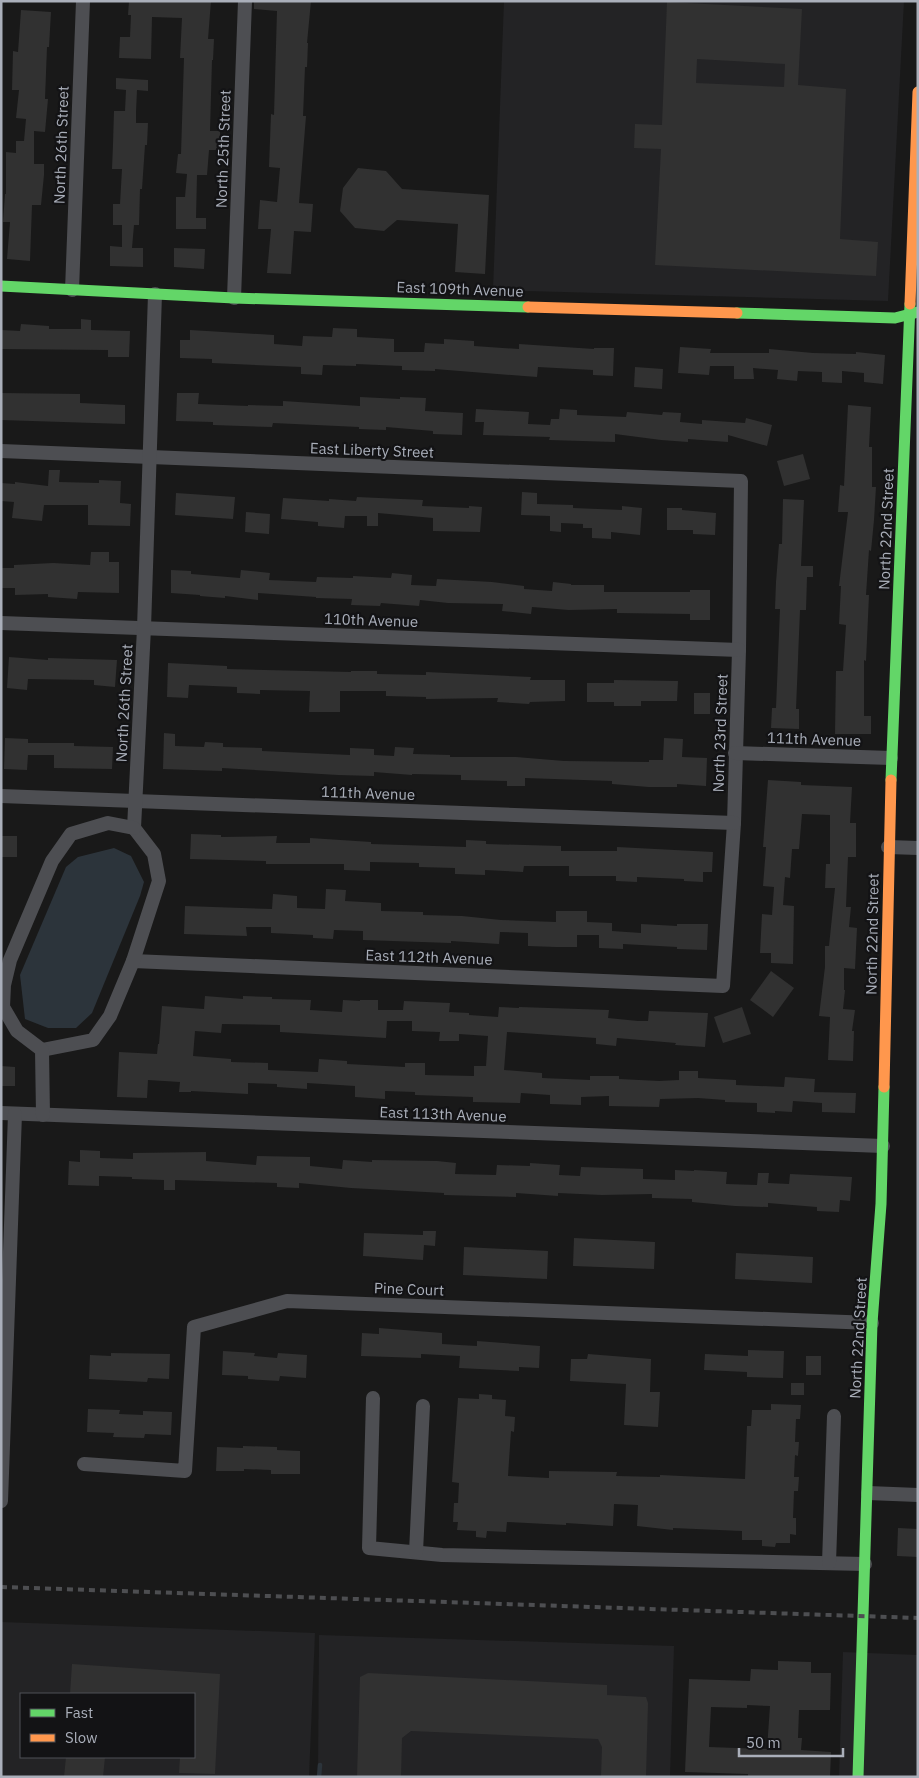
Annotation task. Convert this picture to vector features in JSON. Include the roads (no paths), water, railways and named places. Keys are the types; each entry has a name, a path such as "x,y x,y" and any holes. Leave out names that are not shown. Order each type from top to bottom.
{"street":[{"name":"North 26th Street","path":"72,290 83,1"},
{"name":"North 25th Street","path":"234,298 245,1"},
{"name":"North 22nd Street","path":"858,1777 872,1323 881,1204 883,1146 891,758 914,313 918,92"},
{"name":"East 109th Avenue","path":"1,286 234,298 895,318 914,313"},
{"name":"North 26th Street","path":"134,828 144,628 155,294"},
{"name":"East Liberty Street","path":"1,451 741,481"},
{"name":"North 23rd Street","path":"723,986 734,823 741,481"},
{"name":"110th Avenue","path":"1,623 739,650"},
{"name":"111th Avenue","path":"735,753 891,758"},
{"name":"111th Avenue","path":"1,796 734,823"},
{"path":"108,823 134,828 154,854 159,881 133,961 110,1016 93,1040 42,1050 18,1031 3,1007 6,960 52,861 71,834 108,823"},
{"path":"888,847 918,848"},
{"name":"East 112th Avenue","path":"133,961 723,986"},
{"path":"42,1050 43,1115"},
{"path":"1,1501 8,1114"},
{"name":"East 113th Avenue","path":"8,1114 883,1146"},
{"name":"Pine Court","path":"84,1464 185,1471 194,1328 287,1301 872,1323"},
{"path":"373,1398 369,1548 442,1555 865,1564"},
{"path":"416,1552 423,1406"},
{"path":"829,1563 834,1416"},
{"path":"868,1493 918,1495"}],"waterway":[{"path":"319,1777 320,1765"}],"railway":[{"path":"1,1587 918,1618"}]}
